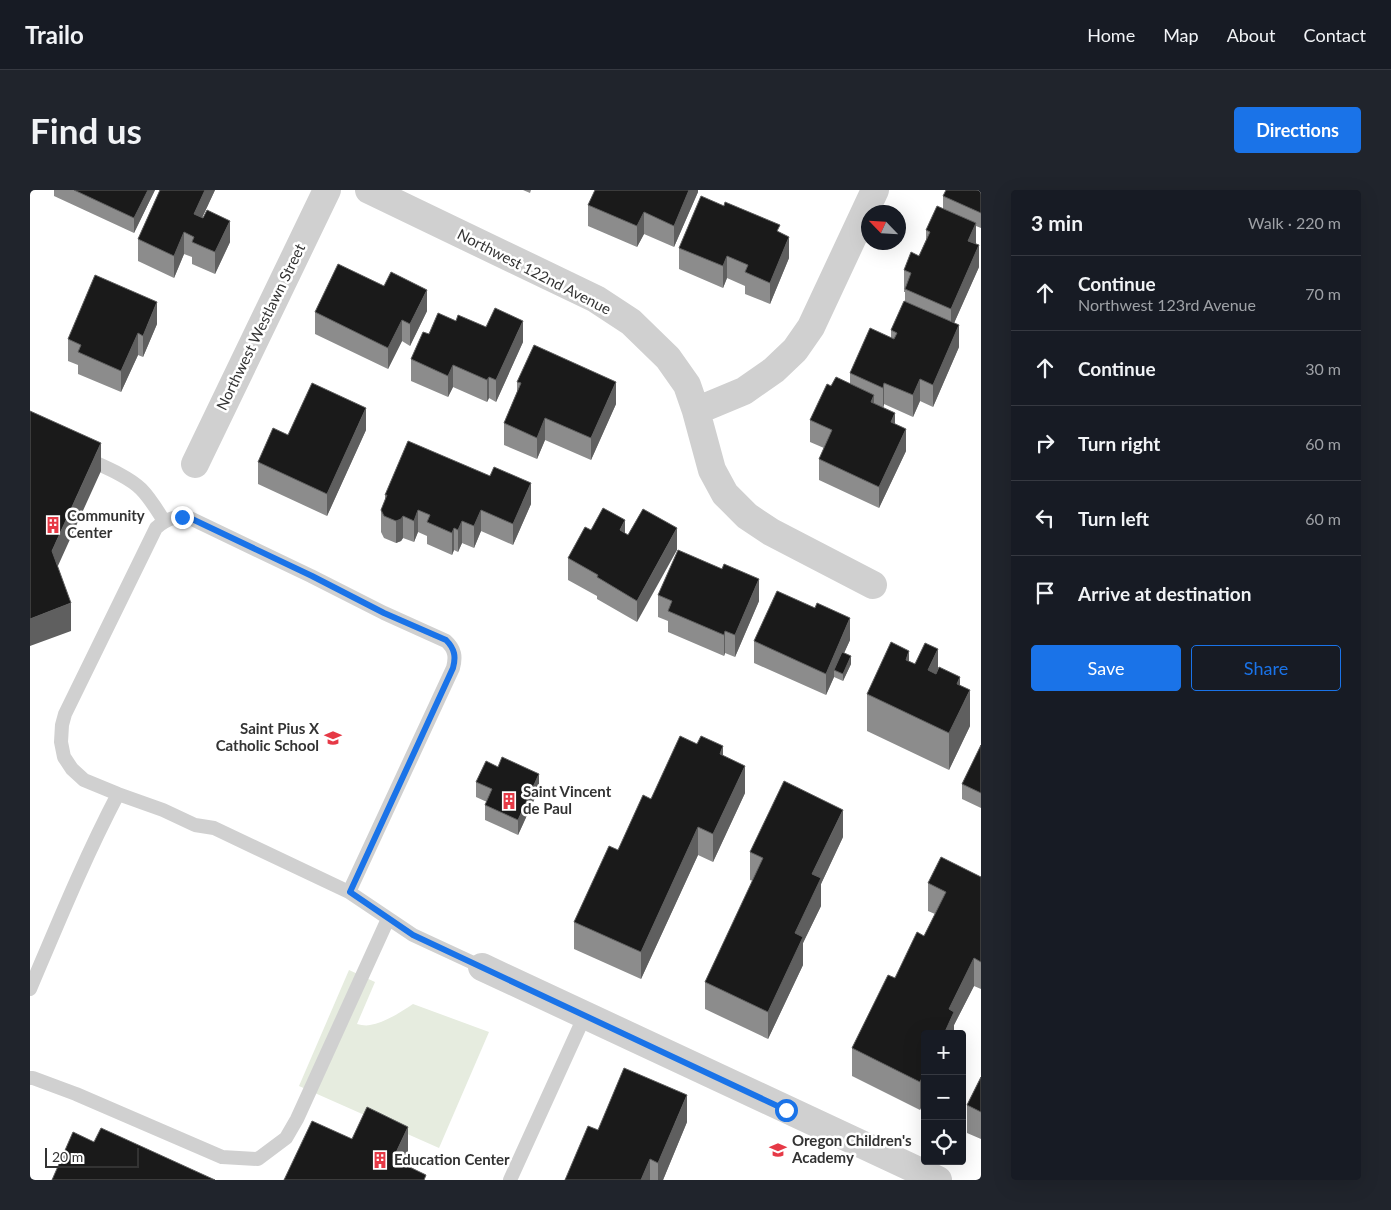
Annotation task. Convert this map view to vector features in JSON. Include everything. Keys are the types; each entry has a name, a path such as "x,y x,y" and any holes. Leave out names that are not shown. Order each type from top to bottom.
{"street":[{"name":"Northwest Westlawn Street","path":"195,464 327,190"},
{"name":"Northwest 122nd Avenue","path":"369,190 596,300 631,322 668,358 687,385 712,470 725,494 746,516 771,532 874,585"},
{"path":"696,411 744,391 774,370 795,350 811,327 875,190"},
{"path":"482,967 938,1180"}],"lane":[{"path":"77,454 136,484 149,498 164,521"},
{"path":"350,892 453,668 455,658 452,646 446,640 384,613 312,576 192,519 182,517 164,521 156,528 65,714 61,742 64,756 72,769 84,780 163,810 195,825 214,828 350,892 413,935 482,967"},
{"path":"30,989 97,834 118,794"},
{"path":"30,1078 76,1094 222,1157 258,1159 286,1138 297,1119 388,919"},
{"path":"510,1180 585,1015"}],"shaded area":[{"path":"349,970 375,982 357,1024 368,1025 381,1022 413,1004 489,1032 439,1148 299,1086"}],"building":[{"path":"74,190 148,190 134,218"},
{"path":"160,190 205,190 194,214 203,218 207,210 230,221 215,252 192,242 194,237 184,232 174,256 138,239"},
{"path":"595,190 689,190 674,226 644,212 637,226 588,205"},
{"path":"946,190 981,190 981,213 943,196"},
{"path":"701,196 724,206 725,202 780,225 777,231 789,237 770,283 745,272 748,265 727,256 723,266 679,248"},
{"path":"937,206 976,223 968,241 979,245 951,309 905,289 911,273 904,270 911,252 919,256 930,232 926,230"},
{"path":"338,264 384,286 391,272 427,290 410,324 402,320 388,348 315,312"},
{"path":"95,275 157,302 143,336 138,333 121,371 78,352 81,345 68,339"},
{"path":"904,301 959,325 933,385 920,379 913,395 884,383 883,388 850,373 870,328 894,339 897,333 891,330"},
{"path":"495,308 523,321 496,380 489,377 487,380 453,365 448,376 411,359 423,332 429,334 438,313 456,321 458,315 486,327"},
{"path":"534,345 616,382 591,438 545,418 537,438 504,423 521,383 517,382"},
{"path":"836,377 874,395 871,402 895,413 891,422 906,429 879,487 819,459 832,430 810,420 827,384 831,386"},
{"path":"312,383 366,408 327,494 258,462 273,428 288,435"},
{"name":"Community Center","path":"30,411 101,443 52,551 71,603 30,619"},
{"path":"408,441 490,476 494,467 531,483 513,524 481,510 474,526 462,521 458,530 454,528 452,533 427,522 430,515 418,510 414,521 403,516 396,521 384,516 381,510 387,495 385,495"},
{"path":"603,508 625,520 620,530 628,535 643,509 677,528 637,601 568,558 585,527 591,530"},
{"path":"678,550 722,569 724,564 759,579 735,635 725,631 724,635 668,611 672,601 658,595"},
{"path":"777,591 815,608 817,603 850,618 826,674 754,641"},
{"path":"891,642 909,651 906,660 915,664 925,643 938,649 928,670 936,674 939,667 960,677 957,684 970,690 949,733 867,694"},
{"path":"842,652 851,656 843,674 834,670"},
{"path":"680,736 697,744 701,736 723,746 720,754 745,766 713,834 698,827 641,952 574,922 609,846 618,850 643,795 651,799"},
{"path":"981,745 981,793 962,784"},
{"name":"Saint Vincent de Paul","path":"502,757 539,774 518,820 485,805 492,789 476,782 486,761 498,767"},
{"path":"784,781 843,810 812,874 821,878 795,933 803,937 768,1012 705,982 763,858 750,852"},
{"path":"941,857 981,877 981,962 974,958 949,1009 954,1012 946,1030 921,1030 920,1082 852,1048 888,975 895,978 917,932 924,936 946,892 928,883"},
{"path":"624,1068 687,1095 658,1163 650,1159 641,1180 565,1180 588,1126 598,1130"},
{"path":"981,1077 981,1112 967,1105"},
{"path":"367,1107 408,1127 393,1159 426,1175 424,1180 284,1180 312,1121 352,1139"},
{"path":"101,1128 215,1180 52,1180 73,1132 94,1142"}],"place":[{"name":"Community Center","path":"53,525"},
{"name":"Saint Pius X Catholic School","path":"333,738"},
{"name":"Saint Vincent de Paul","path":"509,801"},
{"name":"Oregon Children's Academy","path":"778,1150"},
{"name":"Education Center","path":"380,1160"}],"route":[{"path":"182,517 192,519 312,576 384,613 446,640 452,646 455,658 453,668 350,892 400,928 413,935 786,1110"}]}
